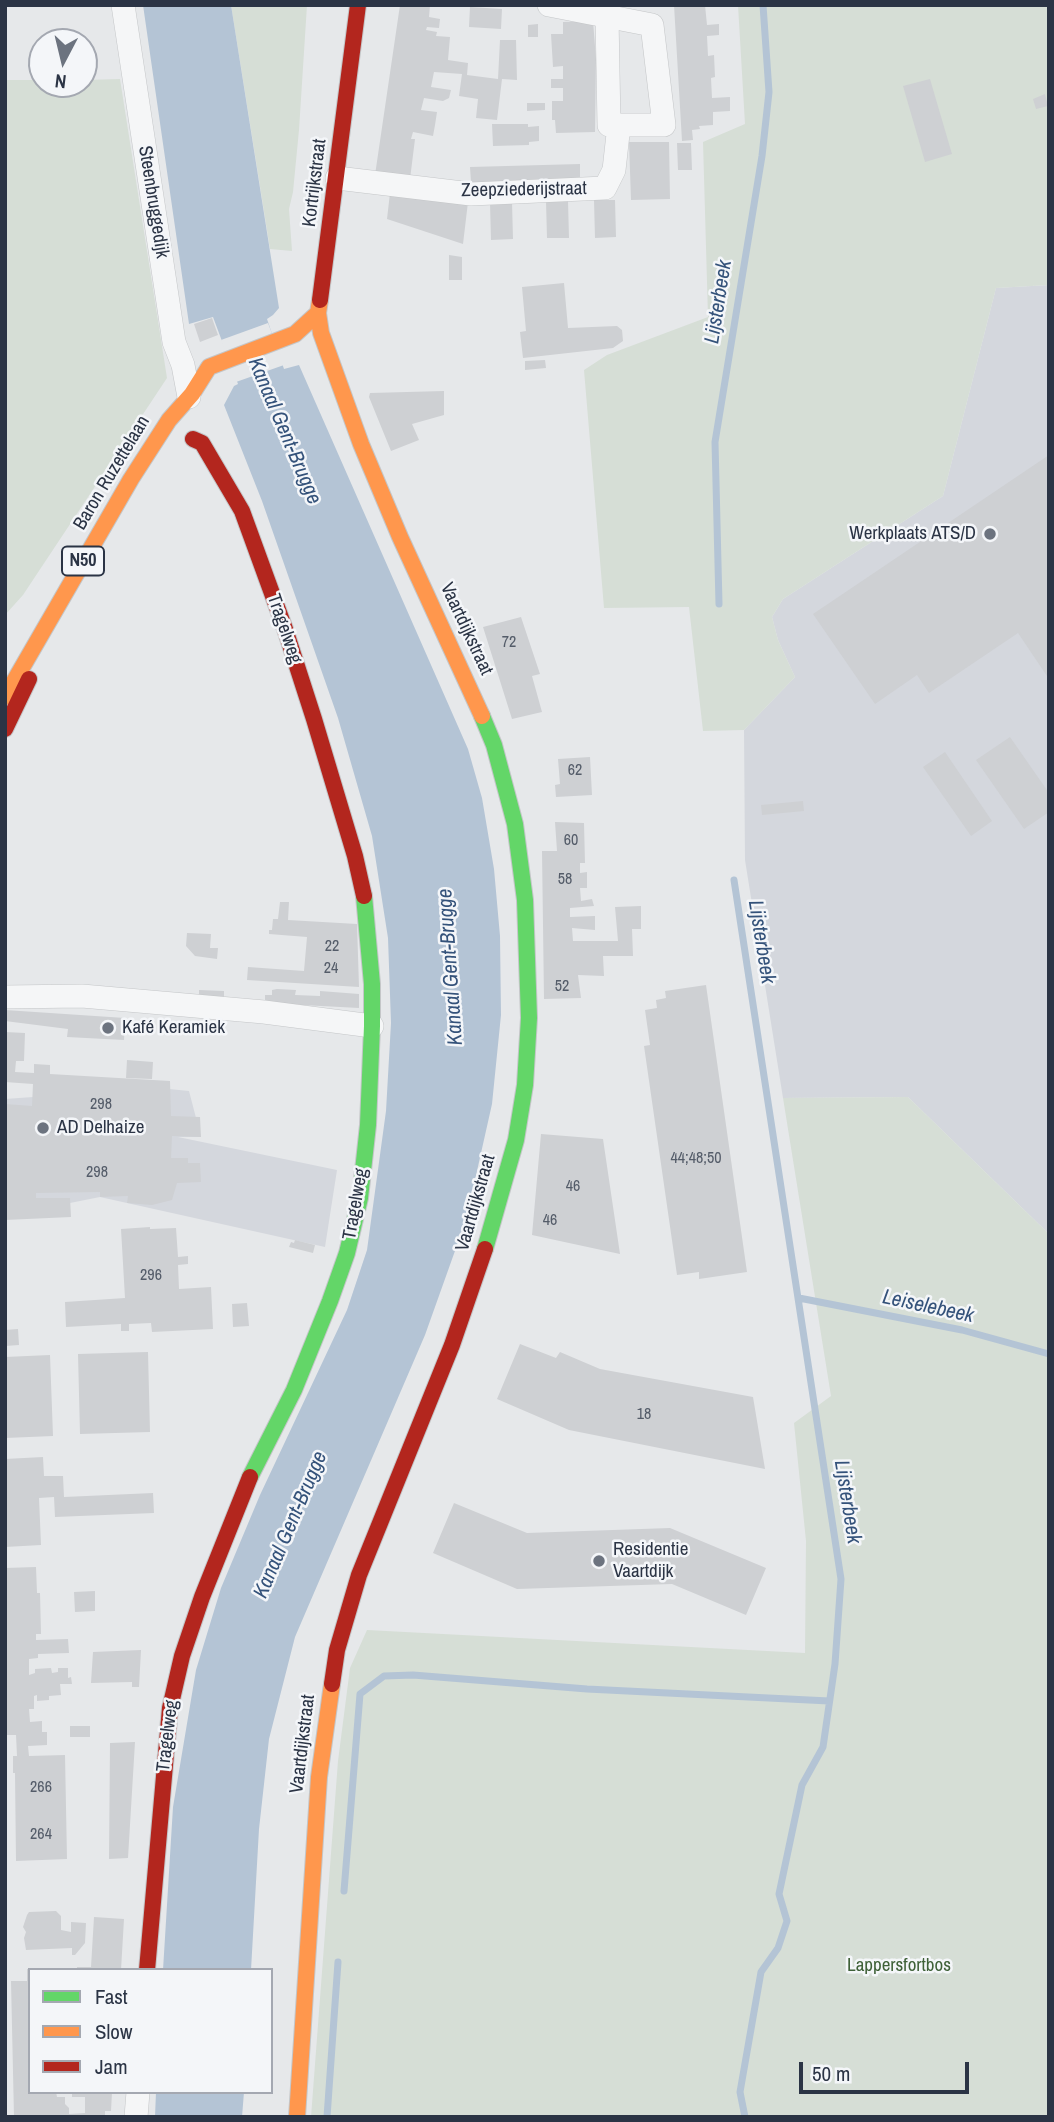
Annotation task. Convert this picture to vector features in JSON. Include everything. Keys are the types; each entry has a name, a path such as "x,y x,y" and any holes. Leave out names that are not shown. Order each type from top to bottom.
{"street":[{"name":"Steenbruggedijk","path":"123,5 174,342 183,365 189,397"},
{"path":"550,5 652,25 664,125 609,125 607,17"},
{"name":"Kortrijkstraat","path":"318,313 358,6"},
{"name":"Zeepziederijstraat","path":"337,178 471,194 605,188 614,170 619,125"},
{"name":"Baron Ruzettelaan","path":"5,697 131,479 169,420 209,368 295,334 318,313"},
{"name":"Vaartdijkstraat","path":"297,2117 319,1777 337,1650 359,1575 470,1296 503,1190 516,1140 525,1085 529,1018 523,878 506,785 478,705 400,537 361,444 321,333 318,313"},
{"name":"Tragelweg","path":"146,1968 170,1708 182,1656 202,1597 253,1470 294,1390 347,1252 359,1198 366,1137 372,1026 366,906 355,856 314,719 285,629 242,512 202,443 194,439"},
{"name":"Baron Ruzettelaan","path":"5,661 47,622"},
{"name":"Baron Ruzettelaan","path":"5,729 31,676 47,622"},
{"path":"5,997 82,996 264,1012 372,1026"},
{"path":"136,2117 138,2094"}],"shaded area":[{"path":"1049,285 1049,1234 908,1097 783,1098 745,860 744,730 795,677 778,640 772,617 783,599 943,496 996,288"},
{"path":"159,1088 189,1091 201,1137 178,1137 337,1170 325,1247 100,1197 5,1216 5,1099"}],"green space":[{"path":"231,5 307,5 299,130 289,209 292,251 270,249"},
{"path":"738,5 1049,5 1049,285 996,288 943,496 783,599 772,617 778,640 795,677 744,730 703,731 689,607 604,608 584,370 607,355 708,317 703,142 745,124"},
{"path":"120,79 167,378 23,595 5,615 5,80 28,80 28,98 98,98 98,80"},
{"name":"Lappersfortbos","path":"908,1097 1049,1234 1049,2117 311,2117 338,1761 350,1668 367,1630 805,1653 806,1541 794,1423 831,1396 783,1098"}],"water":[{"name":"Kanaal Gent-Brugge","path":"143,5 231,5 279,308 267,319 284,369 299,365 468,749 482,798 494,869 500,936 501,1015 492,1104 466,1220 425,1335 295,1637 269,1739 259,1829 251,1968 163,1968 173,1807 196,1670 221,1588 260,1495 347,1310 367,1250 386,1111 391,1023 388,938 372,836 338,718 262,501 224,405 234,386 238,384 213,317 189,324"},
{"path":"156,2094 244,2094 242,2117 155,2117"}],"pier":[{"path":"268,323 284,365 236,382 221,340"}],"building":[{"path":"400,5 430,5 429,17 440,19 439,28 427,27 426,30 437,32 436,36 450,37 448,60 468,63 467,75 498,79 500,40 516,40 517,80 502,79 497,120 476,118 478,99 459,96 462,74 434,72 431,87 451,90 449,98 443,101 424,98 421,110 437,112 435,125 433,136 413,132 411,139 415,139 410,179 375,175"},
{"path":"674,5 705,5 707,25 719,24 719,35 707,36 708,56 714,55 712,98 730,97 730,111 713,112 713,125 699,126 700,129 692,130 693,140 682,141"},
{"path":"470,7 502,9 501,29 469,27"},
{"path":"593,21 596,59 595,132 556,133 555,120 552,120 552,101 563,101 563,88 551,88 551,79 563,79 563,66 553,67 551,34 563,34 563,22"},
{"path":"538,24 538,37 528,37 528,25"},
{"path":"930,79 952,154 925,162 903,86"},
{"path":"1045,94 1048,106 1036,109 1033,99"},
{"path":"527,103 545,103 545,110 527,111"},
{"path":"492,124 539,126 539,141 529,142 529,145 493,146"},
{"path":"629,142 669,142 670,199 631,200"},
{"path":"677,143 691,143 692,170 678,170"},
{"path":"580,164 580,186 478,188 478,182 471,182 470,167"},
{"path":"390,193 468,202 463,244 387,219"},
{"path":"594,200 615,200 616,237 595,238"},
{"path":"546,201 568,201 569,238 547,238"},
{"path":"512,202 513,239 491,240 490,203"},
{"path":"449,255 462,257 462,280 449,280"},
{"path":"564,283 568,328 617,326 622,330 623,341 613,348 523,358 520,332 526,331 522,287"},
{"path":"212,318 218,335 200,342 194,324"},
{"path":"545,360 546,368 525,370 525,361"},
{"path":"444,391 444,415 412,424 419,440 391,451 369,397 370,393"},
{"name":"Werkplaats ATS/D","path":"1049,455 1049,679 1018,633 929,693 917,675 875,704 813,614"},
{"path":"521,617 540,674 532,676 542,712 512,719 483,627"},
{"path":"1010,737 1049,793 1049,812 1024,829 976,760"},
{"path":"945,752 992,821 971,836 923,767"},
{"path":"590,757 592,795 556,797 555,785 560,784 558,759"},
{"path":"803,801 804,811 762,815 761,805"},
{"path":"555,822 584,823 585,863 580,863 580,873 587,872 587,888 580,888 581,901 592,899 594,906 570,908 570,917 595,916 595,930 572,928 573,941 618,941 615,907 641,906 641,929 632,929 633,956 603,956 604,976 578,975 581,998 544,999 542,851 557,851"},
{"path":"280,902 289,902 288,920 357,924 359,987 247,980 248,967 304,971 307,937 269,934 273,919 278,919"},
{"path":"187,933 211,934 210,948 218,948 217,959 195,956 186,946"},
{"path":"706,985 747,1272 699,1279 699,1272 677,1275 644,1046 650,1045 645,1010 657,1008 656,1000 666,998 665,991"},
{"path":"199,990 224,991 224,998 199,997"},
{"path":"272,990 296,990 295,995 320,996 320,991 359,994 359,1008 265,1003 265,995 272,995"},
{"path":"5,1010 125,1018 124,1040 67,1037 68,1029 5,1021"},
{"path":"5,1032 25,1033 24,1061 16,1061 15,1072 34,1073 34,1064 50,1065 50,1074 170,1081 171,1116 200,1117 201,1137 172,1136 171,1158 188,1158 188,1163 200,1163 201,1182 177,1183 172,1200 152,1205 127,1203 128,1196 100,1197 100,1192 36,1193 36,1198 70,1198 71,1217 5,1220 5,1104 32,1106 33,1084 5,1082"},
{"path":"127,1060 153,1062 152,1079 126,1078"},
{"path":"541,1134 603,1139 620,1254 532,1235"},
{"path":"176,1228 178,1257 188,1256 188,1264 178,1265 179,1289 211,1287 213,1329 152,1332 151,1323 129,1324 129,1331 121,1331 121,1324 66,1327 65,1302 125,1298 121,1229"},
{"path":"295,1240 315,1245 313,1253 289,1247"},
{"path":"247,1303 249,1326 233,1327 232,1304"},
{"path":"18,1329 19,1345 5,1346 5,1330"},
{"path":"520,1344 556,1358 560,1352 600,1369 753,1397 765,1469 569,1430 497,1399"},
{"path":"148,1352 150,1432 80,1434 78,1354"},
{"path":"50,1355 53,1436 5,1438 5,1357"},
{"path":"43,1457 44,1476 63,1476 64,1497 153,1493 154,1513 55,1517 54,1497 39,1498 41,1545 5,1547 5,1459"},
{"name":"Residentie Vaartdijk","path":"454,1503 527,1533 670,1528 766,1568 746,1615 672,1584 517,1589 433,1553"},
{"path":"36,1567 41,1634 36,1634 36,1640 68,1639 69,1653 38,1654 38,1658 29,1659 29,1675 35,1673 35,1669 51,1668 52,1673 58,1672 58,1668 68,1668 68,1678 71,1677 72,1684 60,1684 61,1695 49,1696 49,1700 37,1701 37,1695 34,1696 34,1709 29,1709 30,1722 42,1721 42,1732 47,1732 47,1745 28,1746 29,1756 65,1755 67,1859 16,1861 13,1756 17,1756 16,1735 5,1735 5,1568"},
{"path":"95,1591 95,1611 75,1612 74,1592"},
{"path":"141,1650 139,1687 132,1687 132,1682 91,1683 93,1652"},
{"path":"70,1726 90,1726 90,1737 70,1737"},
{"path":"135,1742 128,1858 109,1859 110,1743"},
{"path":"56,1911 61,1916 61,1930 71,1932 71,1922 86,1923 85,1943 75,1955 72,1955 72,1948 26,1950 26,1932 23,1927 29,1912"},
{"path":"94,1917 124,1919 121,1968 77,1968 91,1967"},
{"path":"28,1969 28,2094 56,2094 57,2097 65,2097 69,2114 85,2113 85,2097 72,2097 72,2094 112,2094 111,2111 105,2111 105,2117 14,2117 11,1981 27,1981"}],"waterway":[{"name":"Lijsterbeek","path":"719,604 715,442 762,156 769,92 763,5"},
{"name":"Lijsterbeek","path":"734,880 841,1579 835,1664 823,1747 802,1785 779,1894 787,1921 778,1948 761,1972 740,2092 745,2117"},
{"name":"Leiselebeek","path":"799,1298 962,1330 1049,1354"},
{"path":"344,1891 360,1694 384,1676 413,1675 587,1689 829,1701"},
{"path":"327,2117 338,1962"}],"traffic: fast":[{"path":"482,716 494,745 515,824 525,900 529,1018 525,1085 516,1140 485,1249"},
{"path":"250,1477 294,1390 330,1301 347,1253 360,1198 368,1125 372,1026 372,984 364,896"}],"traffic: slow":[{"path":"5,697 131,479 169,420 192,394 209,367 295,334 318,313 320,300"},
{"path":"318,313 321,333 361,444 400,537 482,716"},
{"path":"297,2117 319,1777 332,1684"}],"traffic: jam":[{"path":"320,300 358,5"},
{"path":"193,439 202,443 242,511 314,719 355,856 364,896"},
{"path":"5,729 29,679"},
{"path":"332,1684 337,1650 359,1575 452,1345 485,1249"},
{"path":"147,1968 170,1708 182,1656 202,1597 250,1477"}],"place":[{"name":"Werkplaats ATS/D","path":"990,534"},
{"name":"Kafé Keramiek","path":"108,1028"},
{"name":"AD Delhaize","path":"43,1128"},
{"name":"Residentie Vaartdijk","path":"599,1561"}]}
